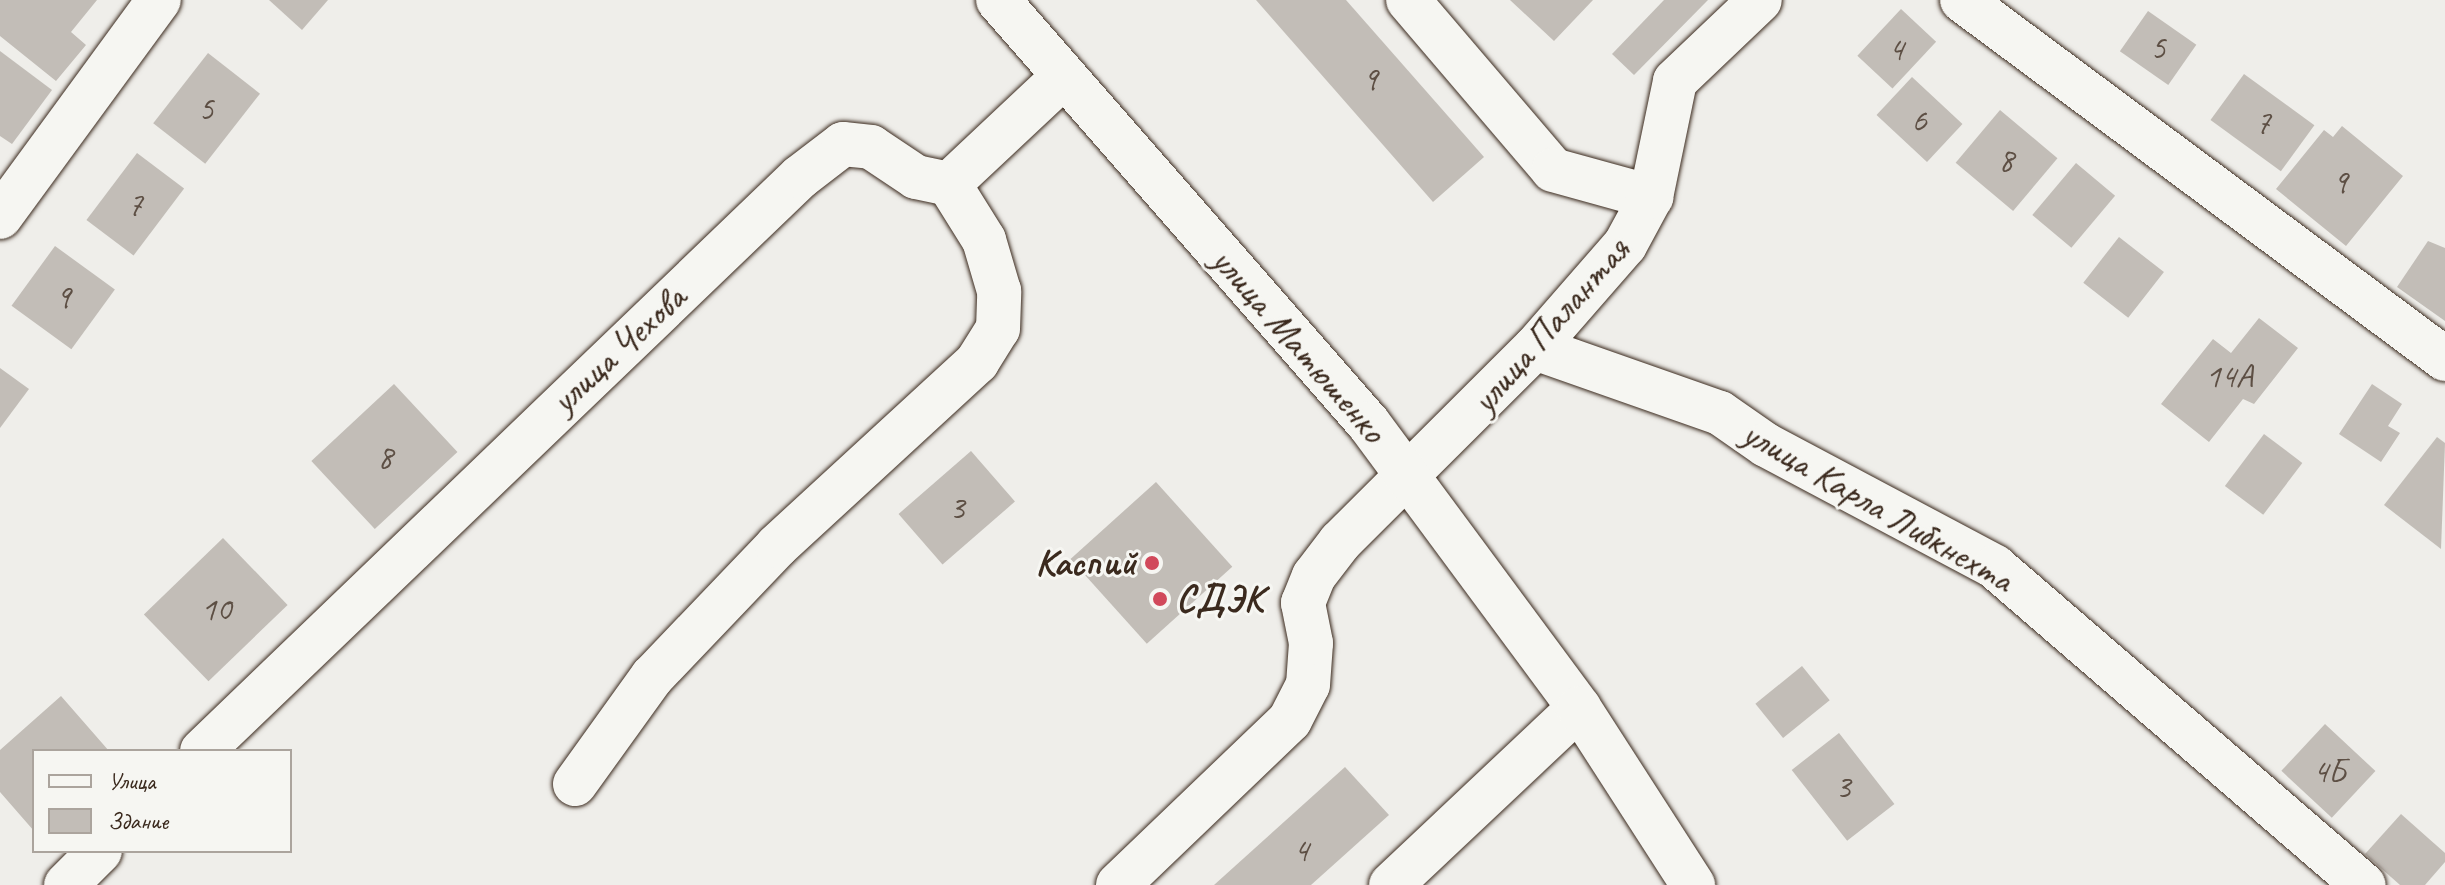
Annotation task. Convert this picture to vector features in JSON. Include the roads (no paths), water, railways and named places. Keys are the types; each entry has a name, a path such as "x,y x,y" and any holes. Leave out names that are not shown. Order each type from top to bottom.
{"street":[{"path":"0,217 159,0"},
{"name":"улица Матюшенко","path":"998,0 1411,478 1579,708 1693,885"},
{"path":"1408,0 1553,170 1651,197"},
{"name":"улица Палантая","path":"1118,885 1290,720 1308,685 1311,643 1303,603 1314,576 1340,542 1411,478 1535,348 1625,245 1651,197 1675,81 1760,0"},
{"path":"1962,0 2445,359"},
{"path":"575,784 652,677 777,546 977,362 998,329 999,291 984,240 949,184 1064,76"},
{"name":"улица Чехова","path":"204,749 662,307 843,144 871,147 916,177 949,184"},
{"name":"улица Карла Либкнехта","path":"1535,348 1720,413 1766,445 1995,567 2364,885"},
{"path":"1391,885 1579,708"},
{"path":"66,885 98,853"}],"place":[{"name":"Каспий","path":"1152,563"},
{"name":"СДЭК","path":"1160,599"}]}
